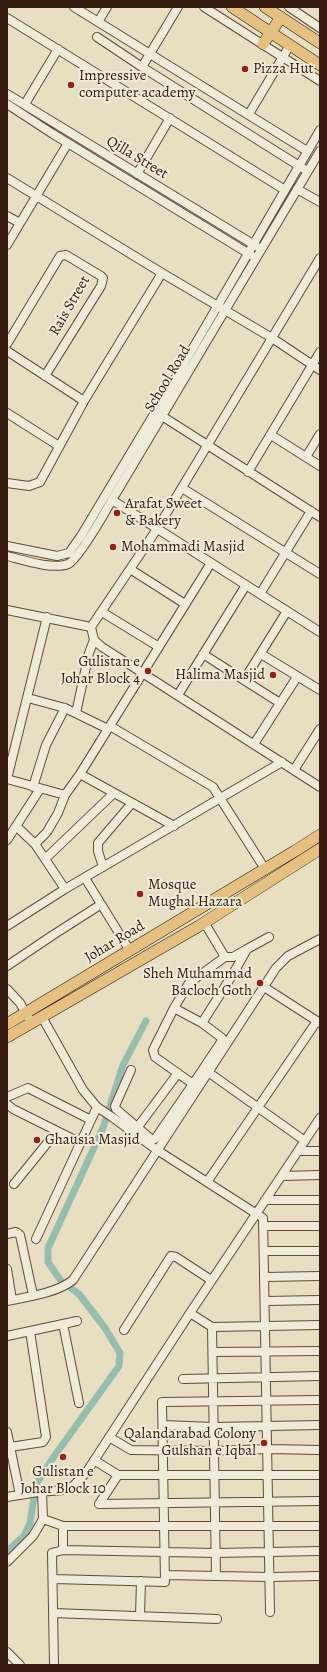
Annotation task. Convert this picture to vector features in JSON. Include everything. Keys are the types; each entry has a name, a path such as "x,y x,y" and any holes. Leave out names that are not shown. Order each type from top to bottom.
{"main road":[{"path":"232,7 320,65"},
{"path":"265,7 320,43"},
{"path":"263,44 282,17"},
{"name":"Johar Road","path":"7,1024 320,835"},
{"name":"Johar Road","path":"7,1037 204,922 320,849"}],"street":[{"path":"74,7 307,151"},
{"path":"98,22 107,7"},
{"path":"142,68 178,7"},
{"path":"204,7 320,81"},
{"path":"282,17 289,7 320,28"},
{"path":"7,18 285,190"},
{"path":"97,37 142,68 308,171"},
{"path":"249,114 290,45"},
{"path":"25,104 58,49"},
{"name":"Qilla Street","path":"7,94 262,250"},
{"name":"Qilla Street","path":"7,104 68,144 256,258"},
{"path":"137,174 170,118"},
{"name":"School Road","path":"7,546 57,556 69,553 90,530 112,500 162,416 221,308 248,253 320,130"},
{"path":"7,245 68,144"},
{"name":"School Road","path":"7,556 53,566 69,564 79,554 90,530 221,308 262,250 297,189 319,155"},
{"path":"7,178 162,274 272,338 320,370"},
{"path":"297,189 320,202"},
{"path":"7,216 20,223"},
{"name":"Rais Street","path":"7,344 60,256 66,255 103,278 101,286 45,376"},
{"path":"76,712 89,653 94,640 91,627 182,488 320,258"},
{"path":"7,483 29,486 40,482 84,401 162,274"},
{"path":"7,350 84,401"},
{"path":"248,472 320,352"},
{"path":"7,413 59,446"},
{"path":"162,416 320,517"},
{"path":"271,434 320,466"},
{"path":"306,457 320,434"},
{"path":"182,488 320,574"},
{"path":"112,500 320,632"},
{"path":"260,594 311,511"},
{"path":"35,844 47,832 58,813 65,795 80,774 211,563"},
{"path":"130,569 185,604"},
{"path":"178,695 246,585"},
{"path":"7,610 91,627"},
{"path":"244,680 287,611"},
{"path":"102,612 159,647"},
{"path":"47,617 7,779 65,795"},
{"path":"94,640 320,787"},
{"path":"203,654 280,703"},
{"path":"261,654 320,690"},
{"path":"254,744 297,676"},
{"path":"28,698 65,708 109,727 213,787 265,869"},
{"path":"7,840 37,788 46,745 65,708"},
{"path":"294,770 320,729"},
{"path":"7,926 65,889 282,762"},
{"path":"80,774 174,826"},
{"path":"45,859 114,793"},
{"path":"103,867 98,851 98,843 132,803"},
{"path":"16,826 35,844 65,889"},
{"path":"85,878 100,905 130,951"},
{"path":"7,966 100,905"},
{"path":"204,922 225,957"},
{"path":"193,1084 155,1057 153,1050 174,1008 189,983 225,957 233,957 269,937"},
{"path":"7,1270 10,1300 67,1284 73,1280 276,968 288,956 320,939"},
{"path":"202,1023 247,949"},
{"path":"207,1182 319,1022 264,987"},
{"path":"7,989 20,1003 26,1013 37,1020 83,1090 100,1109 157,1150 263,1218 270,1612"},
{"path":"131,1070 116,1106 118,1111 137,1128 151,1139 155,1139 222,1040 222,1036 174,1008"},
{"path":"208,1072 305,1141"},
{"path":"137,1128 178,1073"},
{"path":"7,1097 28,1088 91,1120"},
{"path":"7,1104 13,1109 81,1143"},
{"path":"36,1239 91,1120 100,1109"},
{"path":"7,1497 63,1490 72,1486 86,1473 211,1280 320,1118"},
{"path":"14,1184 57,1131"},
{"path":"298,1151 320,1151"},
{"path":"282,1176 320,1175"},
{"path":"265,1200 320,1200"},
{"path":"263,1226 320,1226"},
{"path":"7,1234 16,1232 20,1235 32,1295"},
{"path":"264,1251 320,1251"},
{"path":"124,1330 171,1256 176,1257 211,1280"},
{"path":"264,1277 320,1276"},
{"path":"264,1301 320,1300"},
{"path":"190,1313 212,1328 320,1325"},
{"path":"7,1336 77,1321"},
{"path":"63,1324 80,1403"},
{"path":"212,1328 216,1576"},
{"path":"9,1449 44,1441 46,1437 30,1331"},
{"path":"213,1352 320,1351"},
{"path":"183,1379 320,1376"},
{"path":"53,1579 165,1582 162,1402 320,1400"},
{"path":"163,1425 214,1427 320,1425"},
{"path":"7,1432 9,1449 22,1494"},
{"path":"108,1437 130,1450 320,1450"},
{"path":"94,1460 118,1475 320,1475"},
{"path":"118,1475 99,1504 320,1501"},
{"path":"7,1562 33,1536 43,1519 40,1492"},
{"path":"43,1519 63,1526 320,1526"},
{"path":"63,1526 63,1550"},
{"path":"54,1665 52,1553 63,1550 216,1553 320,1551"},
{"path":"165,1575 270,1577 320,1576"},
{"path":"140,1616 141,1582"},
{"path":"53,1613 217,1618"},
{"path":"7,1652 20,1665"}],"waterway":[{"path":"7,1551 24,1536 30,1523 36,1484 119,1366 120,1353 105,1328 79,1294 61,1281 48,1262 48,1248 103,1128 123,1065 146,1021"}],"place":[{"name":"Pizza Hut","path":"245,69"},
{"name":"Impressive computer academy","path":"71,85"},
{"name":"Arafat Sweet & Bakery","path":"117,513"},
{"name":"Mohammadi Masjid","path":"113,547"},
{"name":"Gulistan e Johar Block 4","path":"148,671"},
{"name":"Halima Masjid","path":"273,675"},
{"name":"Mosque Mughal Hazara","path":"140,894"},
{"name":"Sheh Muhammad Bacloch Goth","path":"260,983"},
{"name":"Ghausia Masjid","path":"37,1140"},
{"name":"Qalandarabad Colony Gulshan e Iqbal","path":"264,1443"},
{"name":"Gulistan e Johar Block 10","path":"63,1457"}]}
